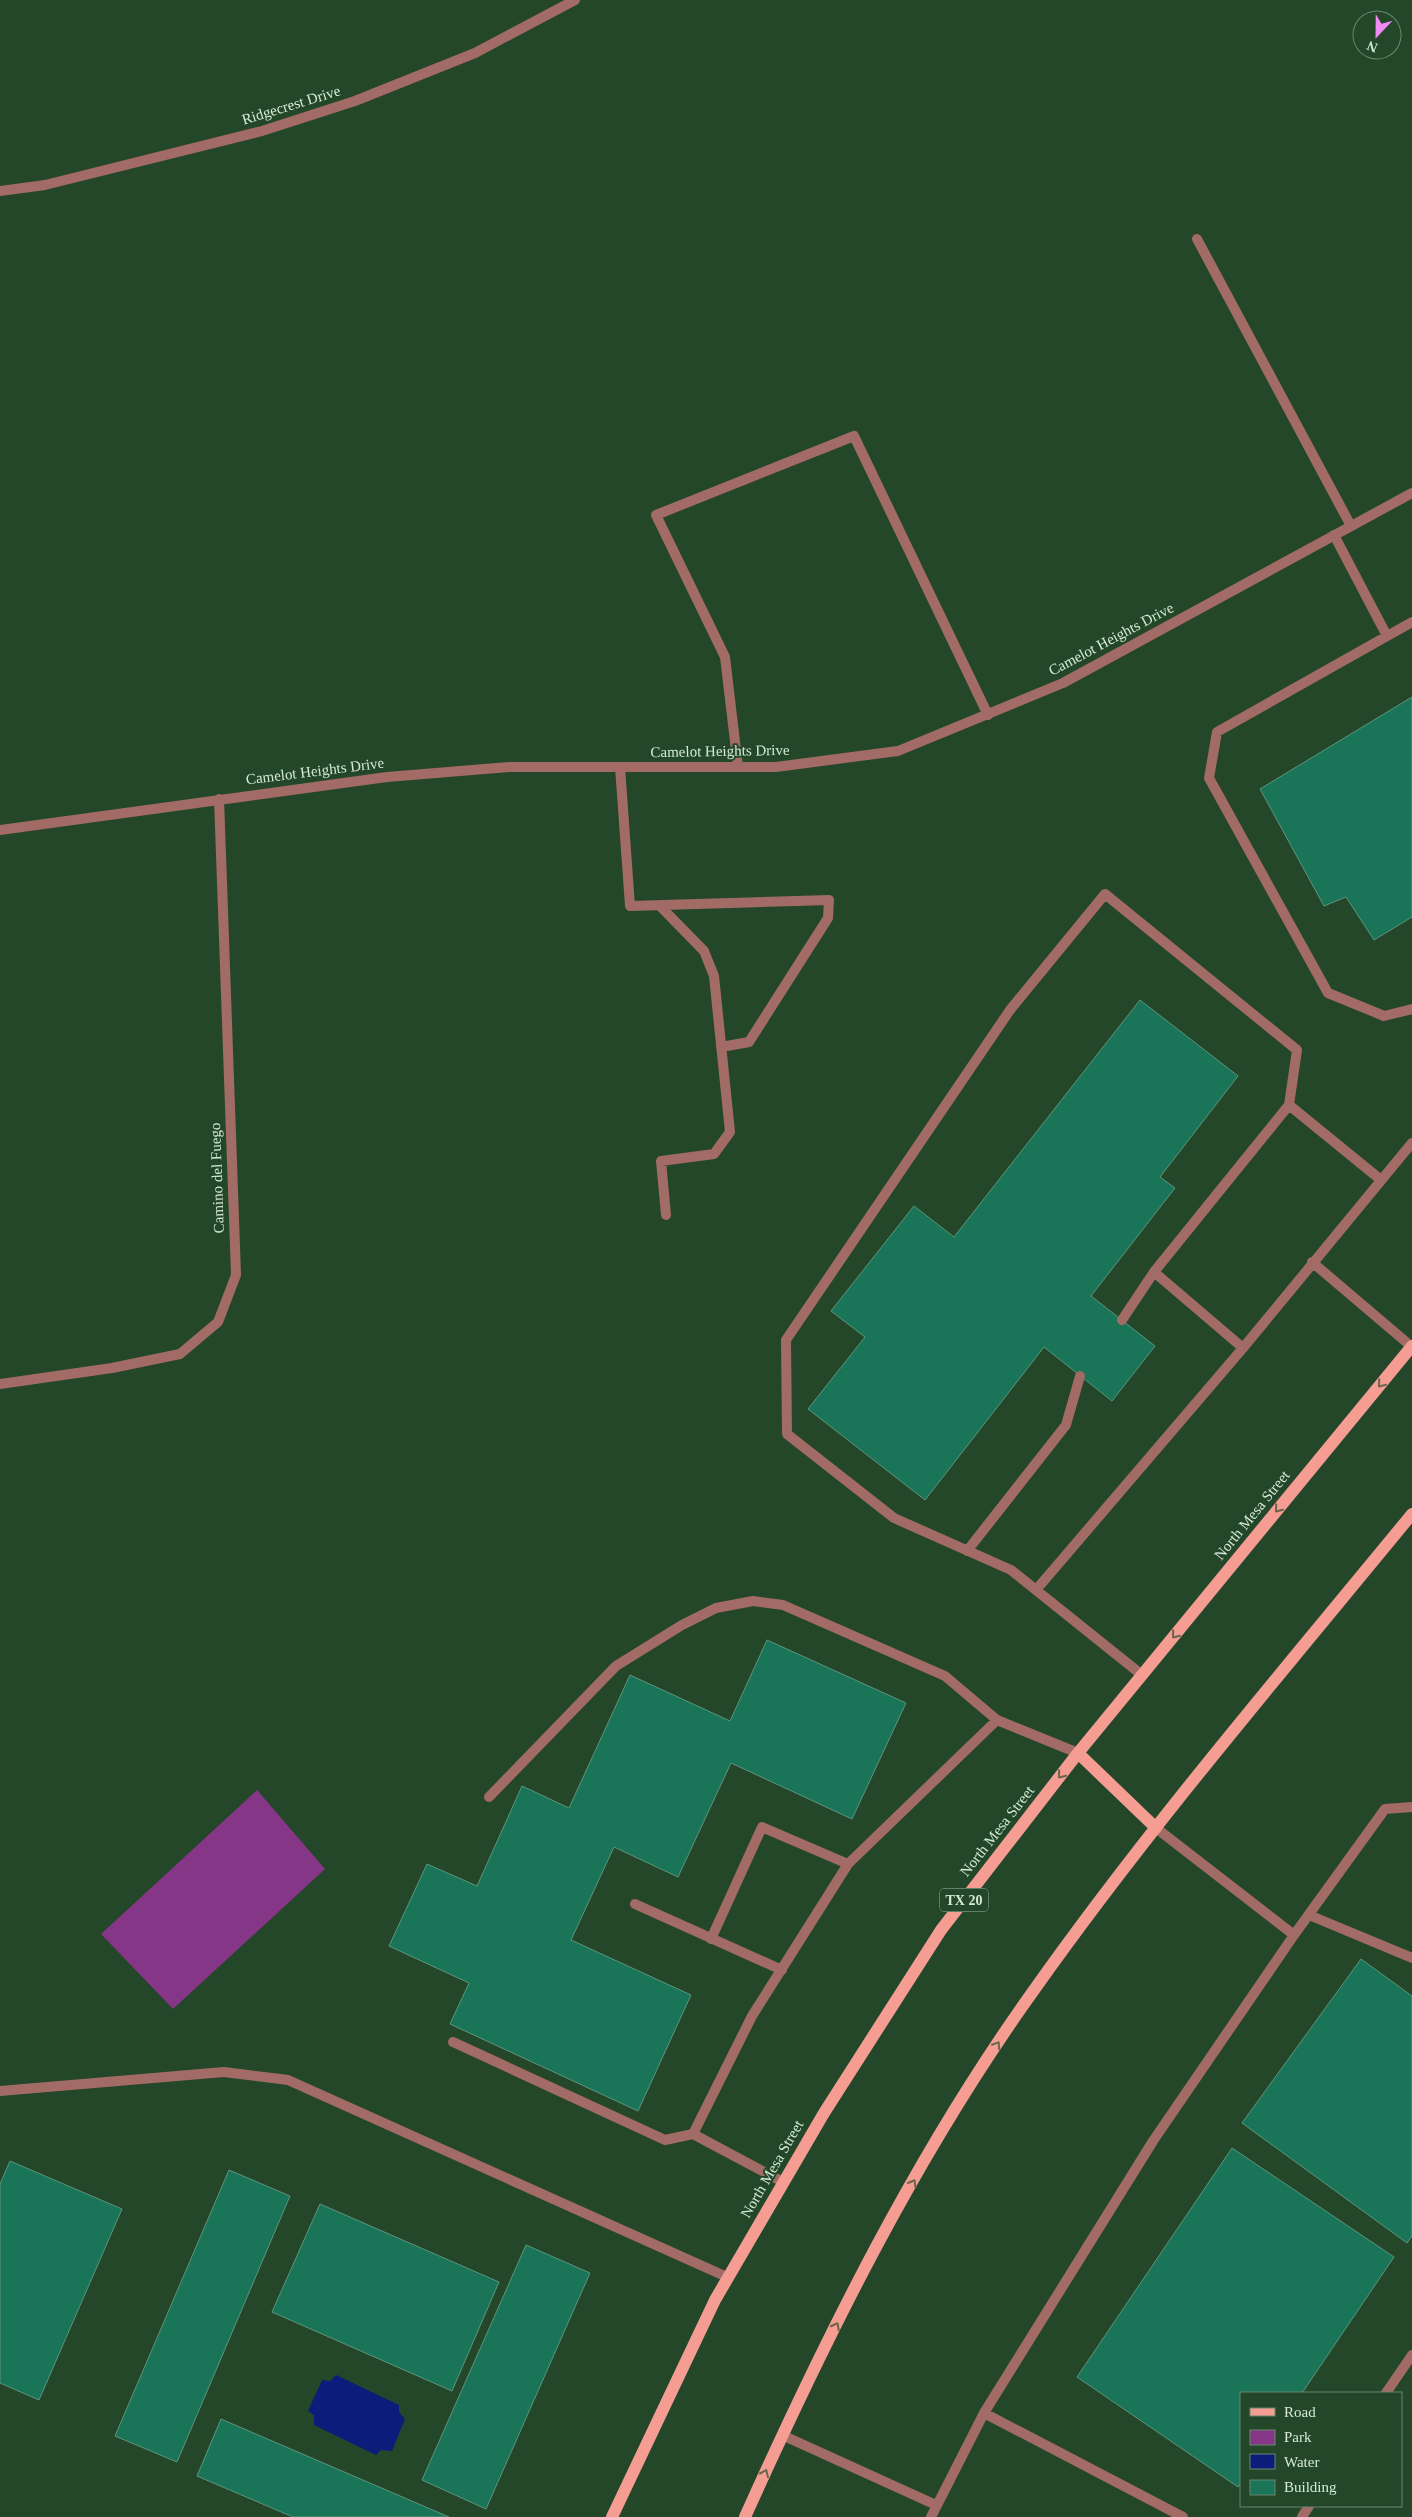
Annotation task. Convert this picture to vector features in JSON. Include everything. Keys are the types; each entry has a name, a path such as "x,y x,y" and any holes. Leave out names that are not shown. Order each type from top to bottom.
{"main road":[{"name":"North Mesa Street","path":"612,2517 727,2277 824,2112 941,1930 1078,1753 1412,1347"},
{"path":"745,2517 782,2435 882,2235 968,2088 1033,1990 1156,1828 1412,1514"},
{"path":"1078,1753 1156,1828"}],"street":[{"name":"Ridgecrest Drive","path":"0,191 45,185 253,133 355,101 475,53 575,0"},
{"path":"1197,239 1351,526"},
{"path":"738,767 725,657 656,515 854,436 988,715"},
{"name":"Camelot Heights Drive","path":"0,830 387,777 491,768 776,767 898,751 1063,683 1412,493"},
{"path":"1334,535 1387,636"},
{"path":"1412,622 1217,732 1209,778 1328,994 1384,1016 1412,1009"},
{"path":"620,767 630,906 829,900 828,918 749,1042 721,1047"},
{"name":"Camino del Fuego","path":"0,1384 112,1368 180,1354 218,1322 236,1275 220,799"},
{"path":"1122,1320 1154,1272 1288,1105 1297,1050 1105,894 1010,1010 786,1340 787,1434 894,1518 1011,1570 1142,1675"},
{"path":"660,906 704,951 714,976 730,1132 714,1154 662,1161 666,1215"},
{"path":"1288,1105 1382,1180"},
{"path":"1036,1590 1243,1348 1412,1143"},
{"path":"1312,1262 1412,1347"},
{"path":"1154,1272 1243,1348"},
{"path":"967,1551 1066,1425 1080,1376"},
{"path":"489,1796 616,1666 682,1625 716,1608 753,1602 783,1605 945,1676 997,1720 1078,1753"},
{"path":"693,2134 752,2016 848,1864 997,1720"},
{"path":"931,2517 984,2414 1153,2142 1294,1935 1385,1809 1412,1807"},
{"path":"712,1939 762,1827 848,1864"},
{"path":"1156,1828 1294,1935"},
{"path":"635,1904 782,1970"},
{"path":"1309,1914 1412,1958"},
{"path":"453,2042 665,2140 693,2134 783,2182"},
{"path":"0,2091 224,2072 288,2080 727,2277"},
{"path":"1387,2392 1412,2355"},
{"path":"984,2414 1183,2517"},
{"path":"782,2435 936,2505"}],"green space":[{"path":"257,1790 325,1869 173,2009 101,1934"}],"water":[{"path":"336,2375 399,2405 399,2412 405,2419 392,2451 381,2450 376,2455 314,2425 314,2415 308,2411 322,2380 330,2381"}],"building":[{"path":"1412,697 1412,917 1374,940 1346,897 1324,906 1260,789"},
{"path":"1140,1000 1238,1076 1160,1177 1175,1188 1091,1296 1155,1346 1112,1401 1044,1347 925,1500 808,1409 865,1337 831,1311 914,1206 954,1237"},
{"path":"767,1640 906,1703 852,1819 731,1763 678,1877 614,1847 571,1940 691,1995 638,2111 450,2024 469,1983 389,1946 427,1864 477,1886 522,1786 569,1808 630,1675 730,1721"},
{"path":"1361,1959 1412,1996 1412,2236 1407,2243 1242,2123"},
{"path":"1232,2148 1394,2257 1303,2392 1240,2392 1240,2484 1238,2487 1077,2377"},
{"path":"10,2161 122,2209 39,2400 0,2383 0,2184"},
{"path":"229,2170 290,2196 177,2462 115,2436"},
{"path":"320,2204 499,2282 452,2391 272,2312"},
{"path":"526,2245 590,2273 486,2509 422,2480"},
{"path":"221,2419 449,2517 293,2517 197,2476"}]}
